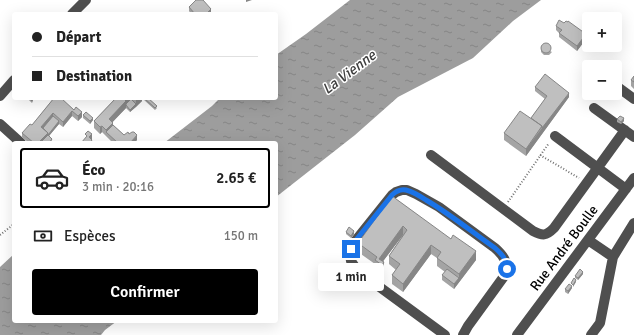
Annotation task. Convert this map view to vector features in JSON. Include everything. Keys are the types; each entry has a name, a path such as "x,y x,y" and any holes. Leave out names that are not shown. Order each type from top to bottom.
{"street":[{"path":"74,12 86,0"},
{"path":"0,96 12,82"},
{"path":"622,90 634,99"},
{"path":"594,108 634,138"},
{"path":"0,124 19,141"},
{"path":"431,155 533,231 545,235 554,228 625,130"},
{"path":"554,136 626,189"},
{"name":"Rue André Boulle","path":"517,335 634,178"},
{"path":"446,335 366,277 351,261 351,249 356,240 392,195 402,190 416,194 439,207 495,248 503,256 506,262 507,269 505,275 468,326 464,335"},
{"path":"591,335 600,323 613,257 634,223"},
{"path":"588,240 613,257"}],"path":[{"path":"503,209 554,136"},
{"path":"540,155 588,182"},
{"path":"0,235 12,226"}],"water":[{"name":"La Vienne","path":"350,0 541,0 513,21 473,58 398,97 355,135 278,195 278,141 167,141 218,100 278,100 278,54"},
{"path":"12,256 12,323 114,323 101,335 0,335 0,267"}],"building":[{"path":"196,0 203,0 211,9 208,12 193,12 189,7"},
{"path":"559,20 564,23 568,21 582,31 582,39 577,46 559,33 562,30 556,26"},
{"path":"544,43 548,43 550,44 550,52 544,53 541,50 541,46"},
{"path":"545,74 569,93 542,128 542,126 531,118 547,96 535,87"},
{"path":"52,100 63,100 74,110 76,107 82,112 78,116 72,111 63,122 53,113 41,127 48,133 40,141 32,141 22,133 30,124 32,125"},
{"path":"114,100 126,101 109,119 113,123 106,130 94,121"},
{"path":"132,100 136,104 130,110 126,104"},
{"path":"146,100 150,100 157,106 155,108"},
{"path":"520,111 542,126 526,149 504,133"},
{"path":"86,112 93,118 90,121 83,115"},
{"path":"53,116 59,121 48,135 43,128"},
{"path":"620,116 624,118 621,122 617,119"},
{"path":"113,125 124,135 128,132 129,134 134,132 137,135 132,141 116,141 106,132"},
{"path":"88,131 92,134 89,137 91,141 83,141 87,136 85,134"},
{"path":"48,135 52,139 50,141 42,141"},
{"path":"392,196 451,239 453,235 476,251 459,274 437,258 441,252 431,245 403,284 392,275 400,264 389,256 407,230 403,226 379,259 384,262 382,265 375,260 377,257 358,243"},
{"path":"349,227 354,231 351,236 346,232"},
{"path":"447,269 459,278 454,284 442,275"},
{"path":"580,269 583,272 578,278 575,276"},
{"path":"574,278 576,280 573,285 571,283"},
{"path":"569,284 572,286 568,291 565,289"}],"route":[{"path":"351,249 356,240 392,195 396,192 406,190 439,207 495,248 503,256 507,269"}]}
